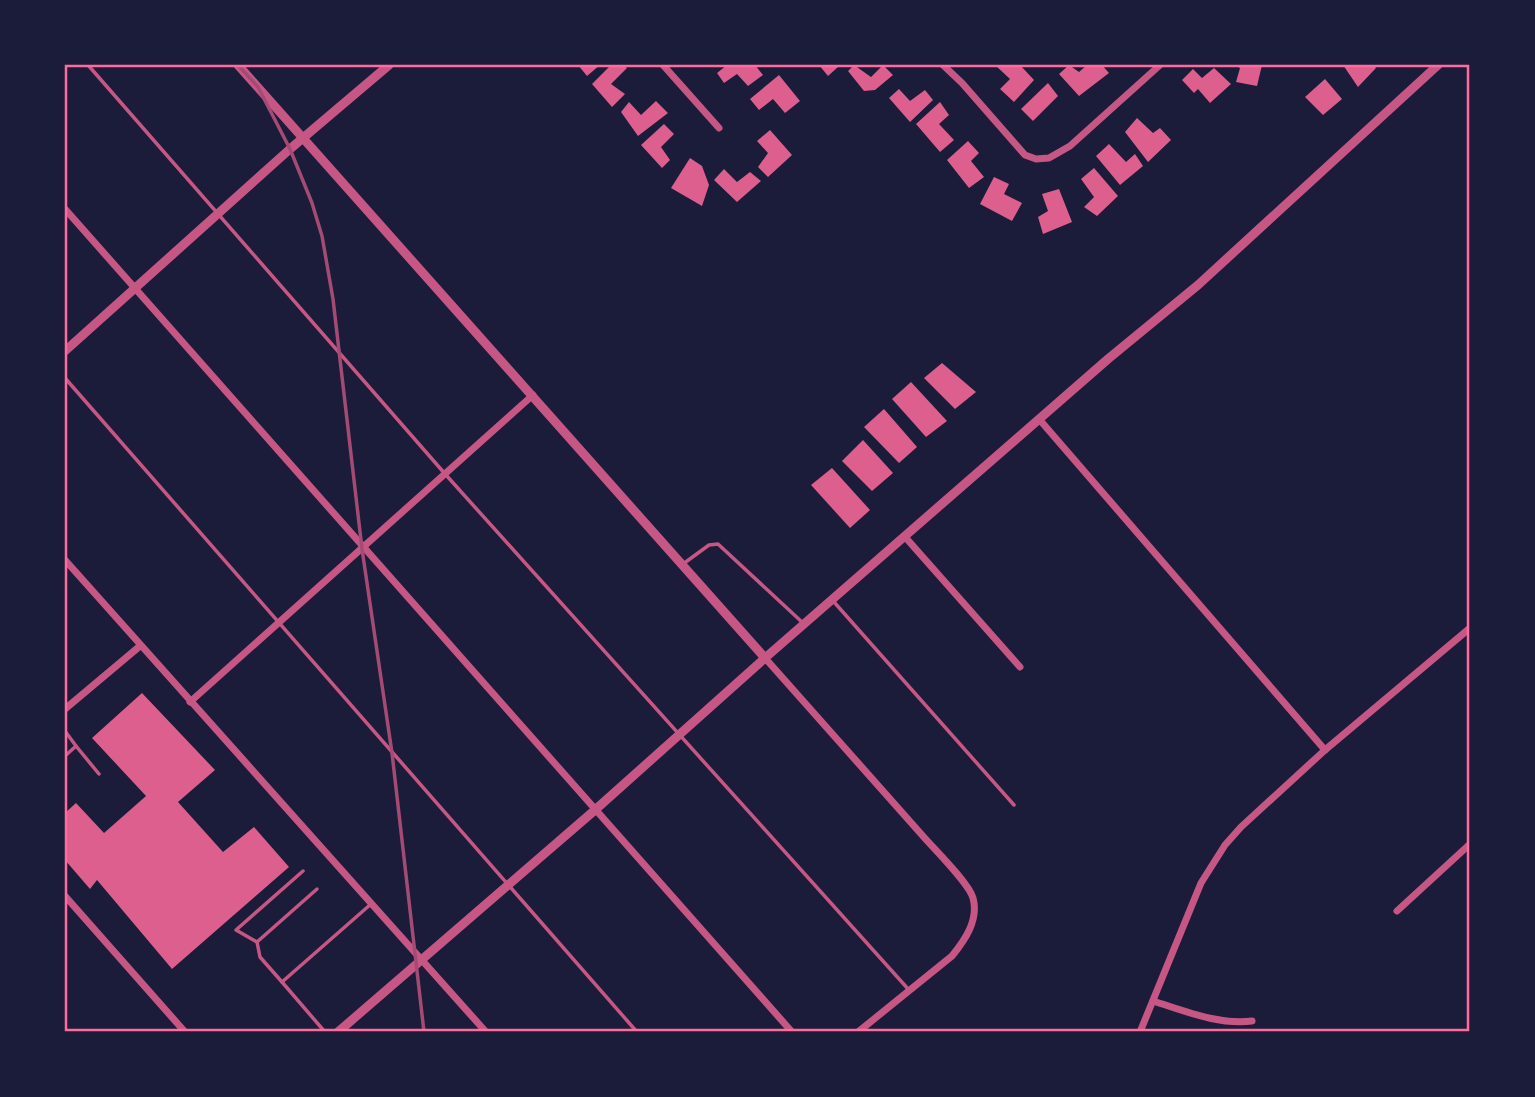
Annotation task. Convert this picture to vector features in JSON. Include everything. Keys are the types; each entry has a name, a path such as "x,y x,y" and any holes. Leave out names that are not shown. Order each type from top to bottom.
{"street":[{"path":"238,65 533,395 962,881 973,897 974,915 969,934 961,945 858,1032"},
{"path":"65,351 217,214 389,65"},
{"path":"663,65 719,128"},
{"path":"943,65 1025,155 1035,159 1049,158 1069,146 1156,66"},
{"path":"338,1032 1257,232 1438,65"},
{"path":"65,209 362,549 792,1032"},
{"path":"190,702 533,395"},
{"path":"1040,419 1325,750"},
{"path":"905,538 1020,667"},
{"path":"65,560 486,1032"},
{"path":"1140,1032 1201,883 1241,827 1325,750 1470,628"},
{"path":"65,709 140,646"},
{"path":"1397,911 1470,844"},
{"path":"65,896 185,1032"},
{"path":"1153,1001 1212,1019 1252,1021"}],"lane":[{"path":"88,65 446,475 681,733 909,990"},
{"path":"65,378 637,1032"},
{"path":"682,564 709,545 718,544 805,624"},
{"path":"832,600 1014,805"},
{"path":"65,731 99,774"},
{"path":"65,756 76,746"},
{"path":"303,871 236,930 257,942 260,957 325,1032"},
{"path":"257,942 317,889"},
{"path":"282,982 372,903"}],"building":[{"path":"578,65 600,65 587,76"},
{"path":"611,65 623,65 627,68 611,84 625,94 612,107 592,84"},
{"path":"727,65 755,65 763,75 748,86 737,74 724,83 717,73"},
{"path":"819,65 836,65 838,67 828,76"},
{"path":"854,65 871,77 883,65 893,75 875,90 864,91 848,71"},
{"path":"995,65 1020,65 1034,80 1014,102 1000,89 1010,79"},
{"path":"1069,65 1079,72 1087,65 1102,65 1109,73 1079,96 1059,74"},
{"path":"1235,65 1262,65 1257,86 1236,82 1240,68"},
{"path":"1343,65 1374,65 1376,68 1358,87"},
{"path":"1214,68 1231,84 1210,103 1198,89 1194,93 1182,80 1193,69 1202,78"},
{"path":"779,75 800,101 785,113 773,99 759,110 750,99"},
{"path":"1325,79 1342,99 1323,115 1305,97"},
{"path":"1048,83 1058,96 1033,121 1021,109"},
{"path":"899,89 910,101 925,90 933,100 910,122 889,98"},
{"path":"656,101 668,113 638,136 621,112 629,102 641,115"},
{"path":"940,102 949,115 939,124 954,140 940,152 916,124"},
{"path":"1137,118 1153,133 1160,128 1171,140 1148,162 1125,132"},
{"path":"664,124 674,134 661,147 670,160 662,168 641,145"},
{"path":"770,130 792,155 768,177 758,167 768,153 757,141"},
{"path":"968,141 979,153 971,161 984,177 969,188 947,160"},
{"path":"1109,144 1126,162 1135,154 1143,166 1120,185 1096,156"},
{"path":"690,158 702,166 709,185 702,206 671,188"},
{"path":"1094,168 1118,196 1097,216 1084,207 1094,197 1081,179"},
{"path":"724,169 737,182 750,172 761,181 737,202 714,180"},
{"path":"994,177 1009,184 1004,194 1022,203 1012,221 980,204"},
{"path":"1059,189 1072,222 1043,234 1038,217 1048,211 1042,194"},
{"path":"942,363 976,392 955,409 924,378"},
{"path":"911,382 947,421 926,437 892,399"},
{"path":"884,409 917,447 899,463 864,427"},
{"path":"863,440 893,473 872,491 842,461"},
{"path":"832,468 870,510 850,528 811,485"},
{"path":"142,693 215,770 178,802 223,852 254,827 289,867 172,969 97,880 90,889 65,860 65,813 76,803 104,833 146,796 92,738"}],"railway":[{"path":"238,65 258,87 290,149 322,236 333,299 362,549 392,753 424,1032"}]}
